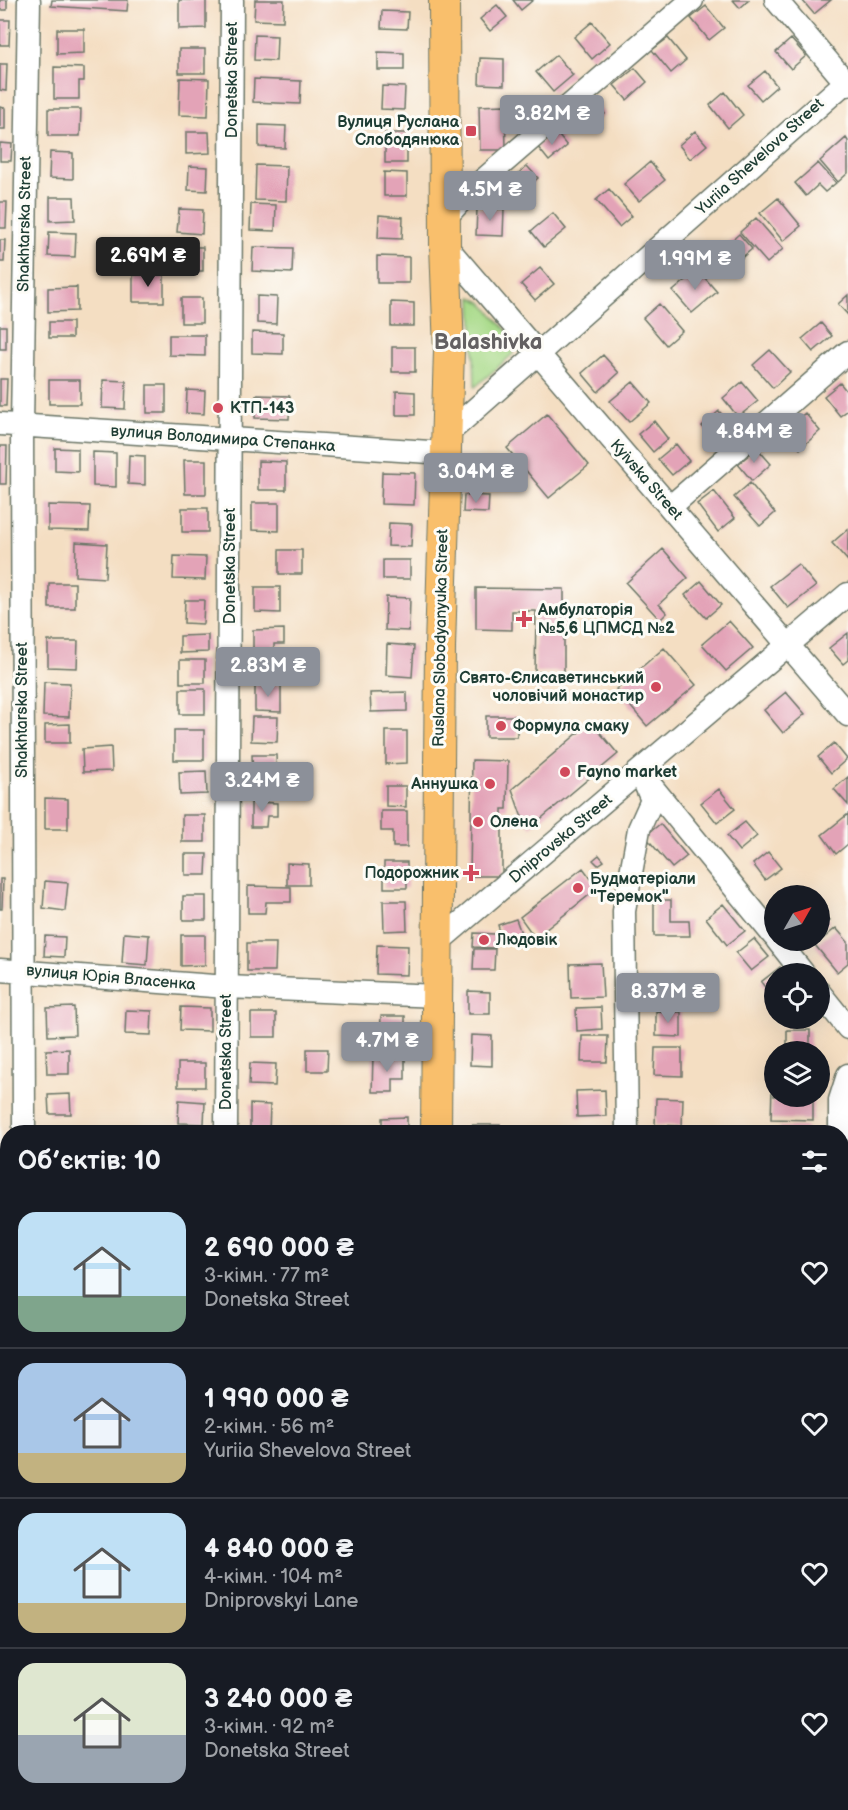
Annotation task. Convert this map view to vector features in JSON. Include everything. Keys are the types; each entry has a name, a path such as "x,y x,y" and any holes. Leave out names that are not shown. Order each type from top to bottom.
{"main road":[{"name":"Ruslana Slobodyanyuka Street","path":"435,1125 440,647 448,350 445,231 448,4"}],"street":[{"name":"Shakhtarska Street","path":"23,1125 11,970 11,424 29,0"},
{"name":"Donetska Street","path":"226,1125 232,0"},
{"path":"445,231 467,195 692,0"},
{"path":"776,0 847,82"},
{"name":"Yuriia Shevelova Street","path":"446,444 539,355 847,82"},
{"name":"Kyivska Street","path":"445,231 539,355 848,715"},
{"path":"670,507 848,352"},
{"name":"вулиця Володимира Степанка","path":"11,424 231,440 446,444"},
{"name":"Dniprovska Street","path":"438,942 848,594"},
{"path":"640,772 764,924"},
{"path":"627,1125 624,911 639,829 652,800 640,772"},
{"path":"786,951 795,963"},
{"name":"вулиця Юрія Власенка","path":"11,970 226,987 437,996"},
{"path":"830,1006 848,1028"},
{"path":"840,1125 840,1100 848,1075"}],"green space":[{"path":"472,297 483,303 513,338 513,354 475,387"}],"building":[{"path":"0,0 7,0 7,10 0,10"},
{"path":"52,0 128,0 127,11 51,6"},
{"path":"179,0 206,0 206,28 179,29"},
{"path":"255,0 284,0 283,21 254,20"},
{"path":"513,0 533,0 521,10"},
{"path":"733,0 749,0 740,8"},
{"path":"802,0 831,0 814,14"},
{"path":"497,5 507,17 490,31 480,19"},
{"path":"706,6 724,28 709,40 691,18"},
{"path":"382,11 408,12 407,29 381,28"},
{"path":"0,20 10,20 9,45 0,45"},
{"path":"592,22 610,43 592,59 574,37"},
{"path":"57,29 84,29 84,53 57,54"},
{"path":"255,35 277,36 276,61 254,60"},
{"path":"668,38 686,60 671,73 652,50"},
{"path":"791,39 806,56 791,69 776,52"},
{"path":"179,49 205,49 205,73 179,73"},
{"path":"378,52 404,53 404,70 378,70"},
{"path":"556,55 573,75 553,92 536,72"},
{"path":"480,58 504,59 504,85 479,84"},
{"path":"0,64 7,64 6,91 0,90"},
{"path":"54,67 84,68 84,81 79,81 79,99 54,99"},
{"path":"635,68 647,82 627,100 614,85"},
{"path":"765,71 777,86 761,100 748,85"},
{"path":"180,78 209,79 208,116 179,115"},
{"path":"254,79 301,81 300,104 253,102"},
{"path":"382,86 405,87 404,110 381,109"},
{"path":"725,92 743,115 728,128 710,105"},
{"path":"595,102 605,114 586,130 576,118"},
{"path":"505,105 506,150 480,150 479,106"},
{"path":"0,107 5,108 5,129 0,129"},
{"path":"48,109 81,109 80,136 48,136"},
{"path":"259,125 286,126 285,148 259,147"},
{"path":"555,131 567,146 549,161 537,146"},
{"path":"695,131 707,145 690,159 679,145"},
{"path":"186,132 209,132 210,153 186,154"},
{"path":"385,133 407,133 407,163 385,163"},
{"path":"846,138 848,141 848,173 838,182 820,161"},
{"path":"0,143 12,144 11,161 0,161"},
{"path":"50,152 73,153 73,179 49,178"},
{"path":"650,162 665,180 639,201 624,184"},
{"path":"818,163 836,183 825,192 818,185 806,196 795,183"},
{"path":"256,165 287,166 286,201 255,200"},
{"path":"189,166 208,167 207,191 188,190"},
{"path":"527,166 538,178 520,194 509,181"},
{"path":"384,172 407,173 407,196 384,196"},
{"path":"609,189 632,216 619,227 596,200"},
{"path":"50,197 74,197 75,220 50,221"},
{"path":"778,198 801,226 783,241 760,213"},
{"path":"0,202 7,202 6,228 0,228"},
{"path":"251,204 276,205 275,231 250,230"},
{"path":"477,208 504,209 503,236 476,235"},
{"path":"179,209 203,210 202,234 177,232"},
{"path":"553,213 566,229 544,247 531,231"},
{"path":"379,215 403,217 402,239 378,238"},
{"path":"756,218 783,249 767,263 740,232"},
{"path":"49,232 76,233 75,257 48,256"},
{"path":"739,234 752,249 732,266 719,252"},
{"path":"0,240 5,240 4,262 0,262"},
{"path":"178,247 203,247 203,271 178,271"},
{"path":"253,247 293,248 292,273 252,271"},
{"path":"377,256 409,257 409,283 377,283"},
{"path":"540,268 554,284 535,300 521,284"},
{"path":"698,270 717,292 692,313 673,291"},
{"path":"133,275 164,275 164,302 133,302"},
{"path":"77,287 77,311 48,312 48,288"},
{"path":"848,295 848,315 838,304"},
{"path":"257,296 277,297 276,324 257,323"},
{"path":"181,298 202,298 202,323 181,323"},
{"path":"391,302 414,303 414,326 391,326"},
{"path":"659,304 682,331 666,345 643,318"},
{"path":"49,322 72,322 72,338 49,338"},
{"path":"821,323 832,336 813,352 802,339"},
{"path":"0,326 6,326 6,349 0,349"},
{"path":"252,332 283,333 283,354 252,353"},
{"path":"169,335 205,335 205,356 169,355"},
{"path":"392,347 415,347 415,372 392,372"},
{"path":"770,350 790,372 773,388 753,365"},
{"path":"603,355 619,373 598,392 582,373"},
{"path":"0,379 7,379 6,406 0,406"},
{"path":"49,380 80,380 80,404 49,404"},
{"path":"103,380 126,381 125,409 102,408"},
{"path":"633,382 651,403 629,422 610,401"},
{"path":"742,382 758,401 738,417 723,398"},
{"path":"840,383 848,393 848,410 840,416 824,396"},
{"path":"147,385 166,385 166,413 147,413"},
{"path":"187,390 205,391 204,414 186,413"},
{"path":"396,391 415,392 415,415 396,415"},
{"path":"256,395 290,396 289,419 255,418"},
{"path":"719,411 730,424 713,439 702,426"},
{"path":"805,413 820,431 800,449 785,430"},
{"path":"547,414 589,465 549,498 507,448"},
{"path":"654,421 668,439 653,452 638,434"},
{"path":"676,444 689,461 672,475 658,459"},
{"path":"0,446 7,446 6,484 0,484"},
{"path":"55,448 78,449 78,472 55,471"},
{"path":"757,448 771,464 752,481 738,464"},
{"path":"93,452 116,453 116,487 93,486"},
{"path":"129,455 145,456 145,485 128,484"},
{"path":"184,460 206,460 206,494 185,494"},
{"path":"258,461 286,462 286,490 258,490"},
{"path":"382,472 415,473 414,505 381,504"},
{"path":"750,483 775,513 760,526 734,497"},
{"path":"714,491 735,518 718,532 697,504"},
{"path":"464,495 489,496 488,513 463,512"},
{"path":"252,503 279,503 279,531 252,530"},
{"path":"48,505 90,506 89,531 48,530"},
{"path":"182,508 208,508 208,532 182,532"},
{"path":"389,523 412,524 411,547 388,546"},
{"path":"848,529 848,561 832,543"},
{"path":"76,542 107,544 105,578 75,576"},
{"path":"663,549 688,578 659,604 667,613 660,620 626,583"},
{"path":"279,550 302,550 302,574 279,574"},
{"path":"174,556 206,557 205,580 173,579"},
{"path":"383,560 410,560 410,579 383,579"},
{"path":"798,564 816,586 788,608 770,586"},
{"path":"701,581 721,605 706,618 685,595"},
{"path":"49,583 75,583 75,608 49,608"},
{"path":"255,587 280,587 280,613 255,612"},
{"path":"476,588 564,589 564,672 535,672 536,611 512,611 512,630 476,629"},
{"path":"386,597 410,598 409,631 385,630"},
{"path":"185,600 204,600 203,624 184,623"},
{"path":"729,621 753,648 726,671 702,644"},
{"path":"284,629 284,644 274,644 274,657 253,657 253,630"},
{"path":"848,633 848,660 843,664 829,648"},
{"path":"208,635 208,652 180,653 180,636"},
{"path":"48,641 78,641 77,668 48,667"},
{"path":"387,644 414,646 412,677 386,675"},
{"name":"Свято-Єлисаветинський чоловічий монастир","path":"664,648 696,685 647,726 616,689"},
{"path":"180,660 205,660 205,683 180,683"},
{"path":"44,682 70,683 69,717 43,716"},
{"path":"255,685 281,685 281,712 255,711"},
{"path":"180,689 205,689 205,714 180,714"},
{"path":"407,692 407,711 371,712 370,693"},
{"path":"786,692 805,714 783,733 764,710"},
{"name":"Формула смаку","path":"486,716 517,716 517,737 486,737"},
{"path":"252,717 278,717 277,742 251,741"},
{"name":"Fayno market","path":"591,722 618,754 531,827 521,815 512,789"},
{"path":"70,724 70,743 45,743 45,725"},
{"path":"174,730 204,730 204,760 174,760"},
{"path":"386,731 407,731 407,763 386,764"},
{"path":"834,743 847,759 831,773 818,757"},
{"path":"111,747 112,771 83,772 82,749"},
{"path":"252,755 276,755 277,778 253,779"},
{"path":"472,760 508,761 507,809 502,809 502,876 470,876"},
{"path":"206,771 207,794 180,795 179,772"},
{"path":"848,777 848,805 834,789"},
{"path":"386,786 406,786 406,807 386,806"},
{"path":"719,789 735,809 717,823 701,803"},
{"path":"45,798 68,799 68,829 45,829"},
{"path":"251,802 277,803 277,816 267,816 266,827 251,827"},
{"path":"381,811 407,811 407,847 393,847 393,831 381,831"},
{"path":"848,814 848,844 836,854 822,835"},
{"path":"182,815 205,815 205,842 182,842"},
{"path":"745,822 757,836 739,851 727,836"},
{"path":"660,824 687,856 672,868 645,836"},
{"path":"768,852 781,868 765,880 753,864"},
{"path":"185,854 207,854 206,875 185,875"},
{"path":"599,855 604,861 598,865 593,860"},
{"path":"384,862 407,862 407,888 384,888"},
{"path":"287,863 309,864 309,885 287,885"},
{"path":"583,868 598,888 535,938 520,917"},
{"path":"0,879 3,879 2,909 0,909"},
{"path":"45,881 68,883 65,911 43,908"},
{"path":"248,886 291,887 291,902 266,902 265,913 248,913"},
{"path":"183,896 206,896 206,920 183,920"},
{"path":"654,900 671,900 671,921 689,921 690,936 654,936"},
{"path":"383,901 406,901 407,930 384,931"},
{"path":"723,904 745,931 727,945 706,918"},
{"path":"516,919 522,936 501,936 498,925"},
{"path":"836,928 848,942 848,963 837,972 820,951 830,951 830,933"},
{"path":"124,933 149,935 147,965 122,963"},
{"name":"Людовік","path":"474,933 495,934 495,948 473,947"},
{"path":"181,935 205,935 205,965 181,966"},
{"path":"45,936 65,937 64,957 44,956"},
{"path":"754,939 769,957 751,971 736,953"},
{"path":"247,943 276,943 275,971 247,971"},
{"path":"377,945 408,946 407,975 376,974"},
{"path":"474,949 495,949 494,970 473,970"},
{"path":"601,963 603,997 571,998 570,964"},
{"path":"659,982 684,982 684,1007 658,1007"},
{"path":"468,991 490,992 490,1014 468,1014"},
{"path":"74,1007 75,1035 48,1036 47,1008"},
{"path":"181,1007 210,1008 210,1031 180,1030"},
{"path":"601,1007 602,1029 577,1031 576,1008"},
{"path":"126,1010 152,1011 151,1035 125,1034"},
{"path":"656,1011 681,1012 681,1037 656,1036"},
{"path":"251,1013 276,1013 276,1037 251,1037"},
{"path":"381,1016 405,1016 405,1042 380,1041"},
{"path":"787,1030 810,1030 810,1041 787,1041"},
{"path":"471,1035 492,1036 492,1066 470,1065"},
{"path":"582,1036 608,1036 607,1062 581,1062"},
{"path":"655,1048 682,1048 682,1076 654,1075"},
{"path":"69,1049 69,1074 47,1074 46,1050"},
{"path":"307,1049 328,1049 327,1071 307,1071"},
{"path":"373,1056 405,1057 405,1079 393,1079 393,1092 372,1092"},
{"path":"178,1063 205,1063 205,1087 178,1087"},
{"path":"250,1063 276,1064 275,1086 249,1085"},
{"path":"605,1090 606,1116 577,1117 576,1091"},
{"path":"70,1094 71,1114 49,1114 48,1095"},
{"path":"656,1098 683,1099 682,1125 655,1125"},
{"path":"179,1100 205,1102 204,1124 178,1123"},
{"path":"250,1104 270,1105 269,1125 250,1125"},
{"path":"771,1107 813,1107 813,1120 771,1119"},
{"path":"407,1117 407,1125 382,1125 382,1118"}],"place":[{"name":"Вулиця Руслана Слободянюка","path":"471,131"},
{"name":"КТП-143","path":"218,408"},
{"name":"Амбулаторія №5,6 ЦПМСД №2","path":"524,619"},
{"name":"Свято-Єлисаветинський чоловічий монастир","path":"656,687"},
{"name":"Формула смаку","path":"501,726"},
{"name":"Fayno market","path":"565,772"},
{"name":"Аннушка","path":"490,784"},
{"name":"Олена","path":"478,822"},
{"name":"Подорожник","path":"471,873"},
{"name":"Будматеріали \"Теремок\"","path":"578,888"},
{"name":"Людовік","path":"484,940"}],"district":[{"name":"Balashivka","path":"488,342"}]}
